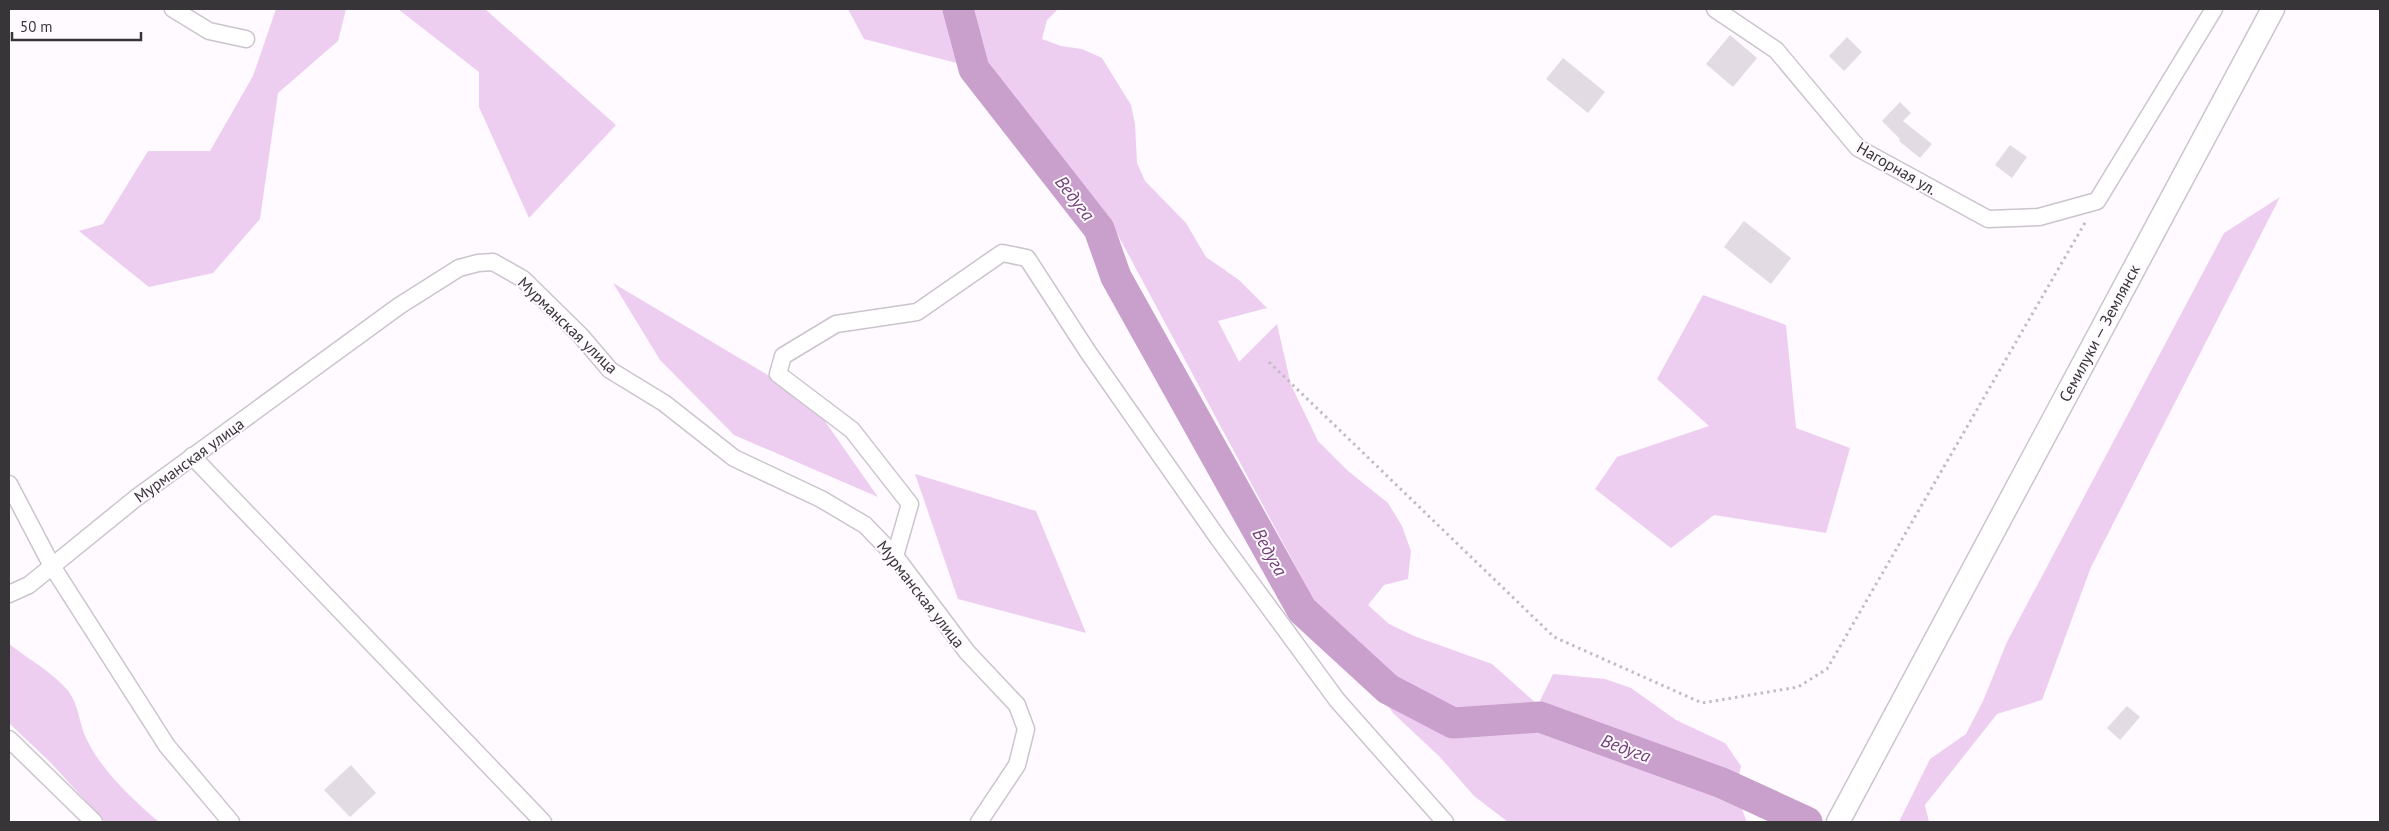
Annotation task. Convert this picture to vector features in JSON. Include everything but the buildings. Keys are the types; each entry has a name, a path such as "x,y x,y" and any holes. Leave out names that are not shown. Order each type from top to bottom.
{"main road":[{"name":"Семилуки — Землянск","path":"1838,822 2273,9"}],"street":[{"path":"173,9 209,32 246,39"},
{"name":"Нагорная ул.","path":"1715,9 1776,50 1858,148 1988,219 2039,217 2097,201"},
{"path":"2097,201 2214,9"},
{"path":"895,556 910,504 852,430 778,374 783,356 836,324 917,312 1002,253 1027,258 1088,352 1212,530 1326,684 1445,822"},
{"name":"Мурманская улица","path":"9,594 29,585 136,498 399,306 459,268 478,263 493,262 523,279 581,336 610,370 664,403 734,458 821,499 865,525 895,556 967,652 1017,705 1026,729 1017,765 979,822"},
{"path":"192,456 543,822"},
{"path":"9,484 52,566 167,746 231,822"},
{"path":"9,739 94,822"}],"path":[{"path":"1269,362 1554,637 1702,703 1798,687 1827,669 2097,201"}],"shaded area":[{"path":"276,9 346,9 338,41 278,93 260,219 213,273 149,287 79,231 103,224 148,151 210,151 253,76"},
{"path":"398,9 485,9 616,125 529,218 479,107 479,72"},
{"path":"848,9 1058,9 1047,20 1042,39 1061,46 1082,49 1102,58 1131,105 1135,124 1137,163 1145,181 1186,223 1206,257 1239,280 1267,308 1218,321 1239,362 1277,324 1291,385 1318,441 1348,471 1388,503 1402,526 1411,551 1408,579 1384,585 1368,605 1389,624 1414,636 1492,664 1538,705 1553,674 1605,679 1631,688 1676,720 1725,743 1741,766 1735,792 1747,822 1508,822 1474,796 1440,757 1393,713 1317,606 1112,224 991,72 864,39"},
{"path":"2280,197 2091,567 2042,700 1997,714 1925,805 1929,822 1899,822 1930,759 1966,734 1983,701 2007,642 2224,233"},
{"path":"613,283 810,400 878,497 734,435 660,360"},
{"path":"1703,295 1786,325 1796,428 1850,448 1826,533 1714,515 1671,548 1595,489 1617,457 1709,426 1657,379"},
{"path":"915,474 1036,511 1086,633 958,599"},
{"path":"9,644 48,672 69,692 75,703 86,738 100,762 128,794 159,822 105,822 51,763 9,723"}],"waterway":[{"name":"Ведуга","path":"958,9 974,69 1099,229 1116,277 1302,610 1388,689 1453,723 1540,717 1722,783 1807,822"}]}
